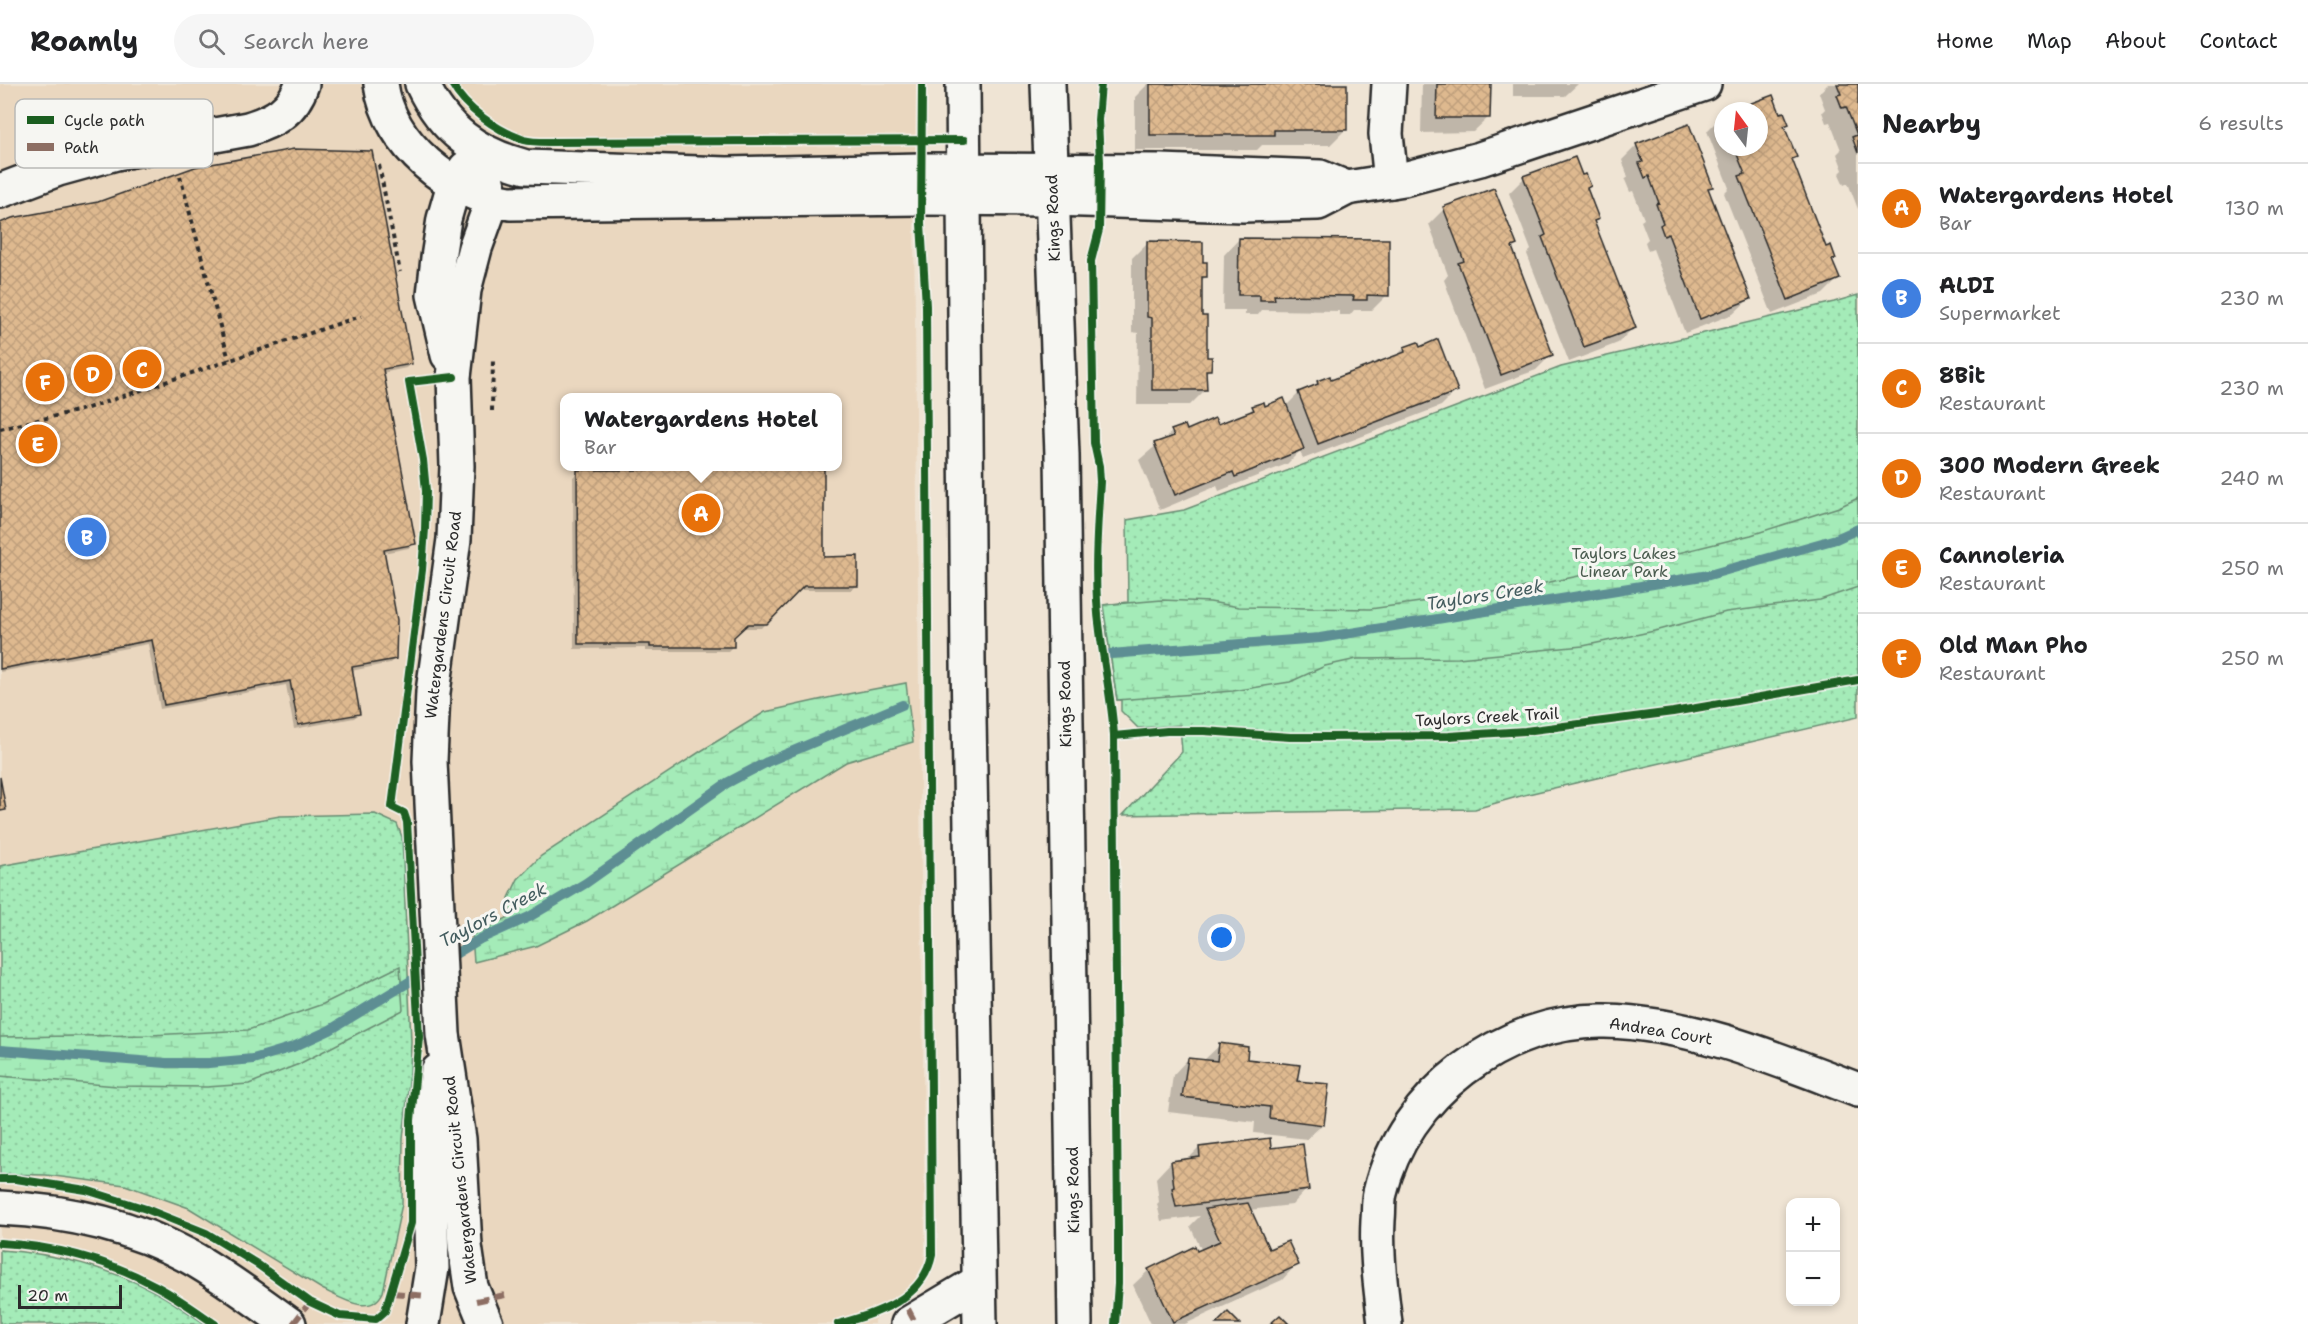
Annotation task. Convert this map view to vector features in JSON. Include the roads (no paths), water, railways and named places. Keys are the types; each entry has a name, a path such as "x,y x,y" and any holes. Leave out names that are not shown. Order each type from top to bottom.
{"street":[{"path":"213,135 248,129 283,114 293,105 302,84"},
{"path":"381,84 386,103 404,136 419,155 454,184 492,201 615,203 964,184"},
{"path":"422,84 442,118 479,150 501,160 541,168 621,169 964,184 1051,185 1100,202 1290,205 1318,203 1347,188 1391,181 1480,159 1704,84"},
{"path":"963,84 968,650 980,1324"},
{"name":"Kings Road","path":"1048,84 1062,455 1075,1324"},
{"path":"1389,84 1386,134 1391,181"},
{"path":"479,150 492,201"},
{"name":"Watergardens Circuit Road","path":"453,377 435,295 444,219 454,184 479,150"},
{"path":"0,191 62,168"},
{"name":"Watergardens Circuit Road","path":"486,1324 471,1287 465,1246 459,1139 443,1034 430,725 454,539 457,466 453,377 464,290 475,248 492,201"},
{"name":"Andrea Court","path":"1385,1324 1376,1254 1380,1194 1394,1152 1424,1104 1453,1077 1496,1048 1529,1033 1565,1023 1605,1021 1659,1027 1732,1043 1858,1089"},
{"name":"Watergardens Circuit Road","path":"423,1324 432,1268 429,1140 443,1034"},
{"path":"0,1208 55,1212 88,1218 152,1239 190,1257 289,1324"},
{"path":"908,1324 978,1282"}],"waterway":[{"name":"Taylors Creek","path":"1110,654 1320,638 1709,575 1836,539 1858,529"},
{"name":"Taylors Creek","path":"0,1050 166,1063 209,1063 253,1059 293,1047 330,1030 480,939 529,917 586,883 727,783 767,762 902,705"}],"place":[{"name":"8Bit","path":"142,369"},
{"name":"300 Modern Greek","path":"93,374"},
{"name":"Old Man Pho","path":"45,382"},
{"name":"Cannoleria","path":"38,444"},
{"name":"Watergardens Hotel","path":"701,513"},
{"name":"ALDI","path":"87,537"}],"park label":[{"name":"Taylors Lakes Linear Park","path":"1624,562"}]}
